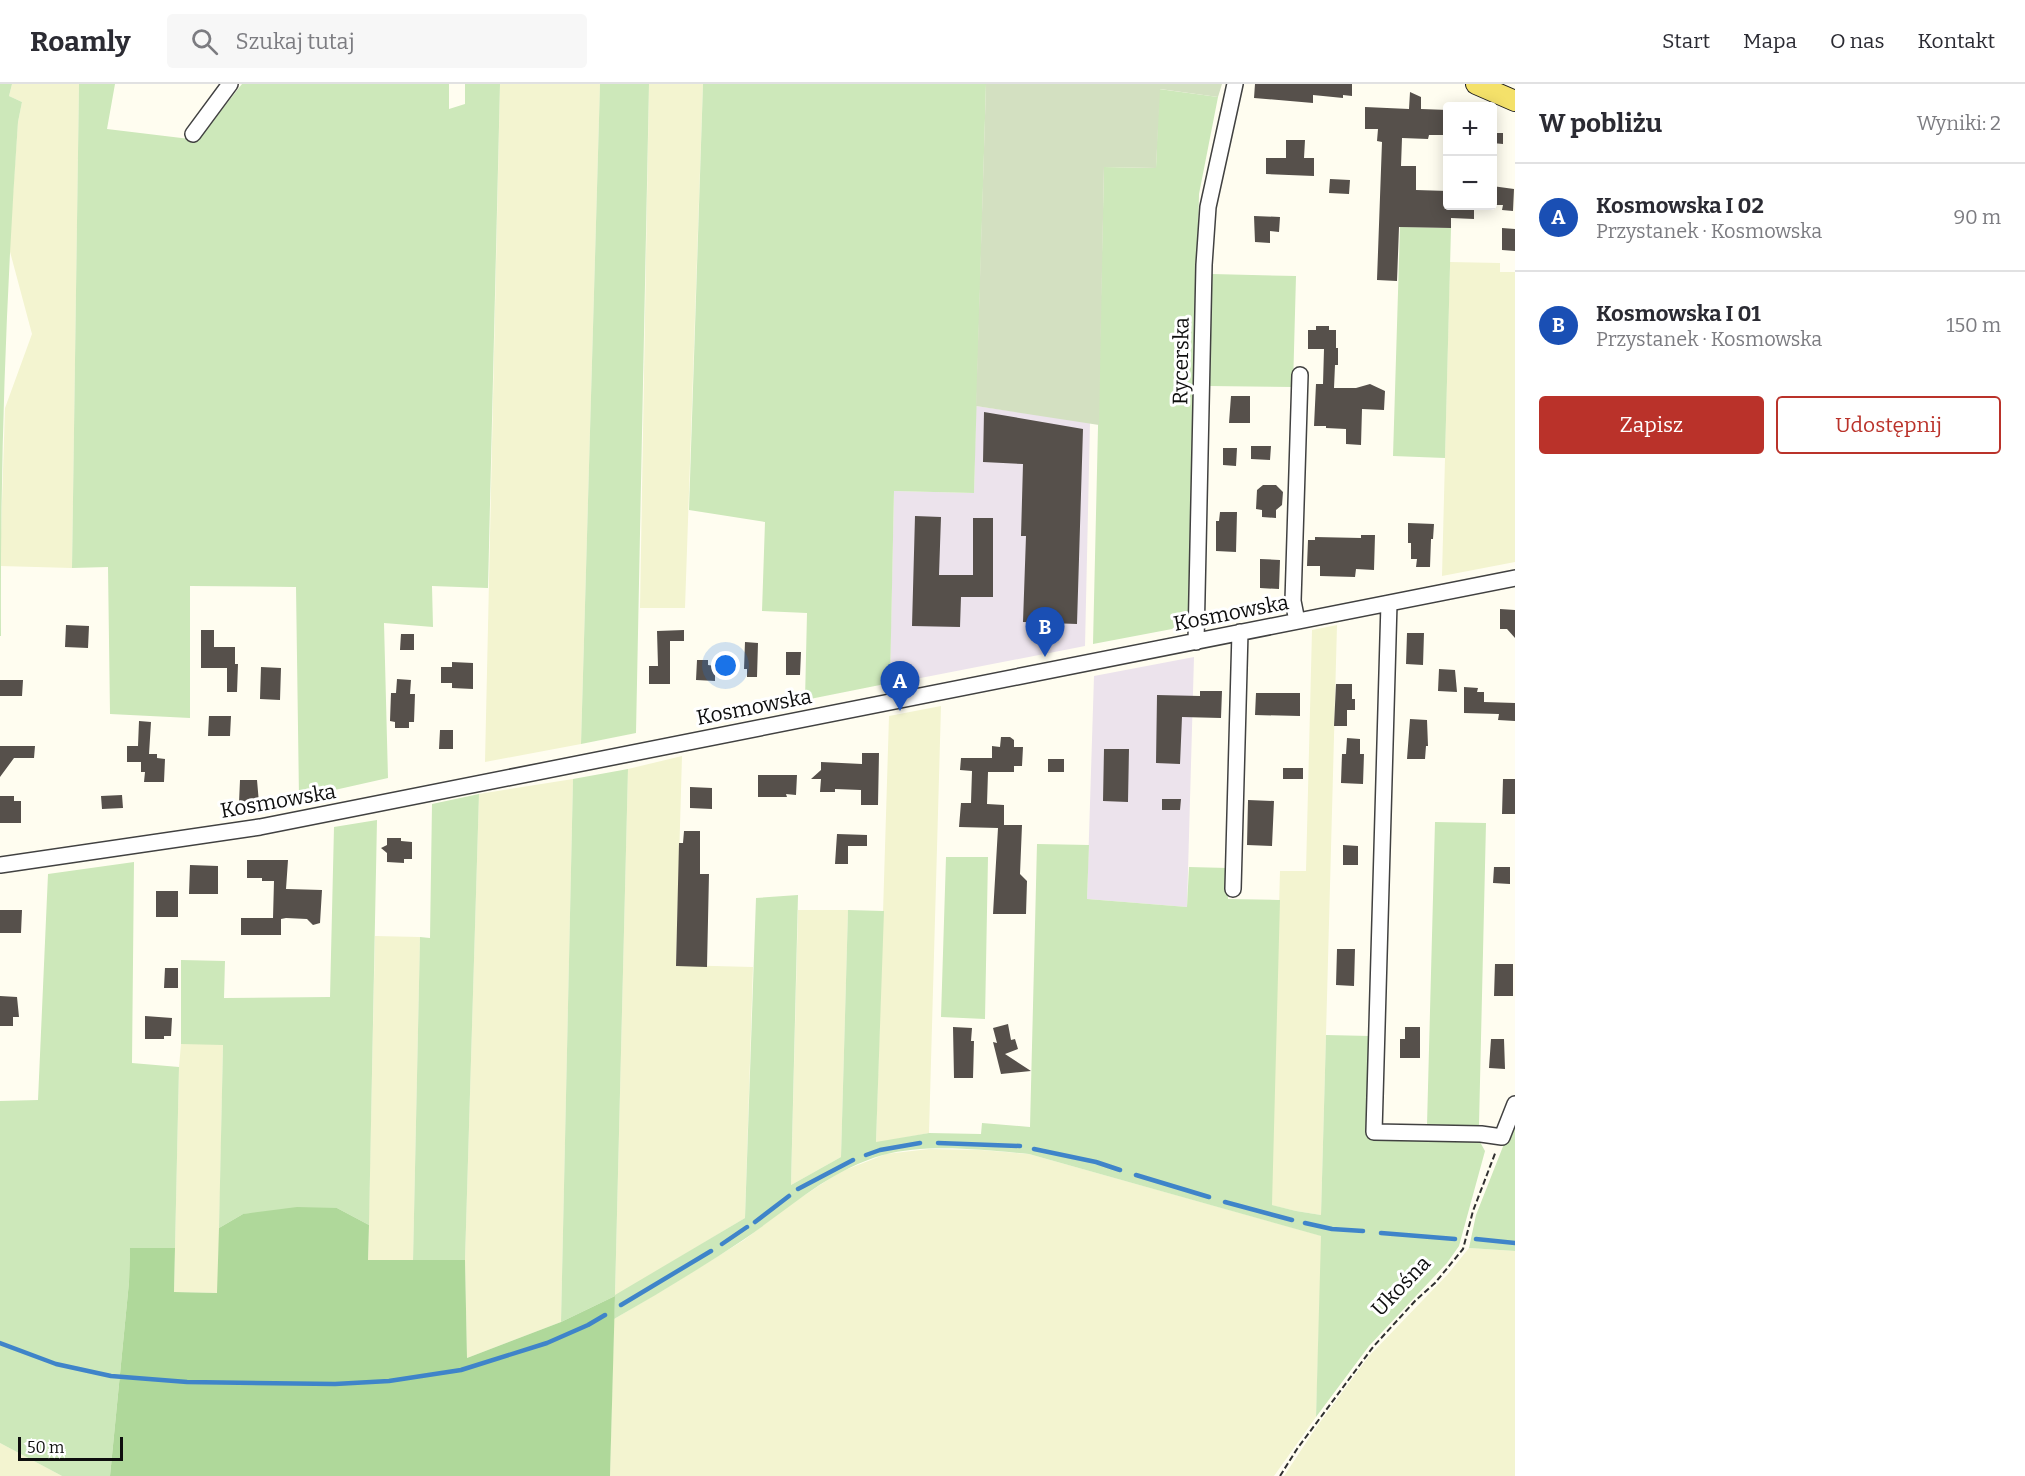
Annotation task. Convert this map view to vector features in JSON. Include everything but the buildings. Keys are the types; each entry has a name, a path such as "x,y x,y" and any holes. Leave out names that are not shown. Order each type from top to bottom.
{"main road":[{"path":"1476,84 1515,101"}],"street":[{"path":"194,134 230,84"},
{"name":"Rycerska","path":"1196,642 1204,266 1208,207 1235,84"},
{"path":"1297,621 1293,601 1300,375"},
{"name":"Kosmowska","path":"0,865 260,827 1515,578"},
{"path":"1389,603 1374,1132 1481,1134 1502,1137 1515,1104"},
{"path":"1233,889 1240,632"}],"path":[{"name":"Ukośna","path":"1280,1476 1297,1449 1373,1347 1415,1301 1435,1283 1463,1249 1473,1211 1502,1137"}],"shaded area":[{"path":"976,406 1090,422 1085,646 900,682 890,673 894,491 974,493"},
{"path":"1194,657 1187,907 1087,899 1094,676"}],"green space":[{"path":"0,84 12,84 9,96 22,102 18,122 7,315 1,636 0,636"},
{"path":"12,84 79,84 72,568 0,566 5,408 32,334 9,248 18,122 22,102 9,96"},
{"path":"79,84 115,84 107,129 198,140 242,84 449,84 449,109 465,104 465,84 500,84 488,588 432,586 433,627 384,623 388,778 299,798 296,587 190,586 190,718 110,714 108,567 72,568"},
{"path":"500,84 600,84 581,744 485,762"},
{"path":"600,84 649,84 636,733 581,744"},
{"path":"649,84 703,84 685,608 640,608"},
{"path":"703,84 986,84 974,493 894,491 890,683 805,700 807,613 762,611 765,522 689,510"},
{"path":"986,84 1222,84 1218,97 1160,89 1156,168 1104,167 1099,425 976,406"},
{"path":"1159,89 1218,97 1199,194 1190,614 1172,629 1093,644 1104,167 1156,168"},
{"path":"1400,227 1451,228 1445,458 1393,456"},
{"path":"1450,262 1500,263 1500,272 1515,272 1515,562 1442,576"},
{"path":"1212,274 1296,276 1293,387 1209,386"},
{"path":"1337,625 1321,1215 1271,1205 1280,871 1306,871 1312,630"},
{"path":"941,706 929,1133 876,1143 889,716"},
{"path":"682,756 676,965 753,967 745,1218 615,1296 628,769"},
{"path":"628,769 615,1295 745,1218 756,898 798,895 791,1185 841,1157 848,910 884,911 876,1142 929,1133 981,1134 982,1123 1030,1127 1037,844 1089,845 1087,899 1187,907 1189,867 1228,868 1228,899 1280,900 1272,1205 1321,1215 1326,1035 1370,1036 1367,1138 1480,1142 1485,1151 1459,1246 1447,1263 1369,1346 1316,1417 1321,1236 1029,1154 937,1148 900,1151 863,1162 827,1180 727,1250 614,1319 615,1296 561,1322 573,779"},
{"path":"573,779 561,1322 467,1358 465,1260 479,794"},
{"path":"479,794 465,1260 413,1261 420,937 430,938 432,804"},
{"path":"377,820 369,1225 337,1208 243,1214 219,1228 223,1045 181,1044 181,960 225,961 224,998 330,997 334,827"},
{"path":"1435,822 1486,823 1479,1125 1427,1125"},
{"path":"946,857 988,857 985,1019 941,1017"},
{"path":"134,862 132,1063 179,1067 175,1248 130,1249 129,1282 110,1476 62,1476 0,1443 0,1101 38,1100 48,874"},
{"path":"798,910 848,910 841,1157 791,1185"},
{"path":"375,936 420,937 413,1261 368,1260"},
{"path":"181,1044 223,1044 218,1293 174,1292"},
{"path":"1515,1116 1515,1251 1469,1248 1476,1215"},
{"path":"929,1149 1029,1154 1322,1236 1316,1417 1274,1476 610,1476 614,1319 744,1240 791,1204 840,1172 886,1154"},
{"path":"297,1207 337,1208 369,1225 368,1260 465,1260 467,1358 561,1322 615,1296 610,1476 110,1476 129,1282 130,1248 175,1248 174,1292 217,1293 219,1228 243,1214"},
{"path":"1469,1248 1515,1251 1515,1476 1284,1476 1315,1429 1369,1356 1448,1274"},
{"path":"0,1443 62,1476 0,1476"}],"waterway":[{"path":"866,1155 880,1150 920,1143"},
{"path":"938,1143 1020,1146"},
{"path":"1034,1149 1096,1162 1120,1170"},
{"path":"798,1189 853,1160"},
{"path":"1136,1175 1209,1197"},
{"path":"755,1222 789,1196"},
{"path":"1225,1202 1292,1220"},
{"path":"1305,1223 1332,1229 1363,1231"},
{"path":"722,1244 747,1227"},
{"path":"1381,1233 1455,1239"},
{"path":"1476,1239 1515,1243"},
{"path":"621,1305 711,1251"},
{"path":"0,1343 56,1364 111,1376 187,1382 335,1384 389,1381 461,1370 547,1343 605,1315"}],"place":[{"name":"Kosmowska I 01","path":"1045,657"},
{"name":"Kosmowska I 02","path":"900,711"}]}
